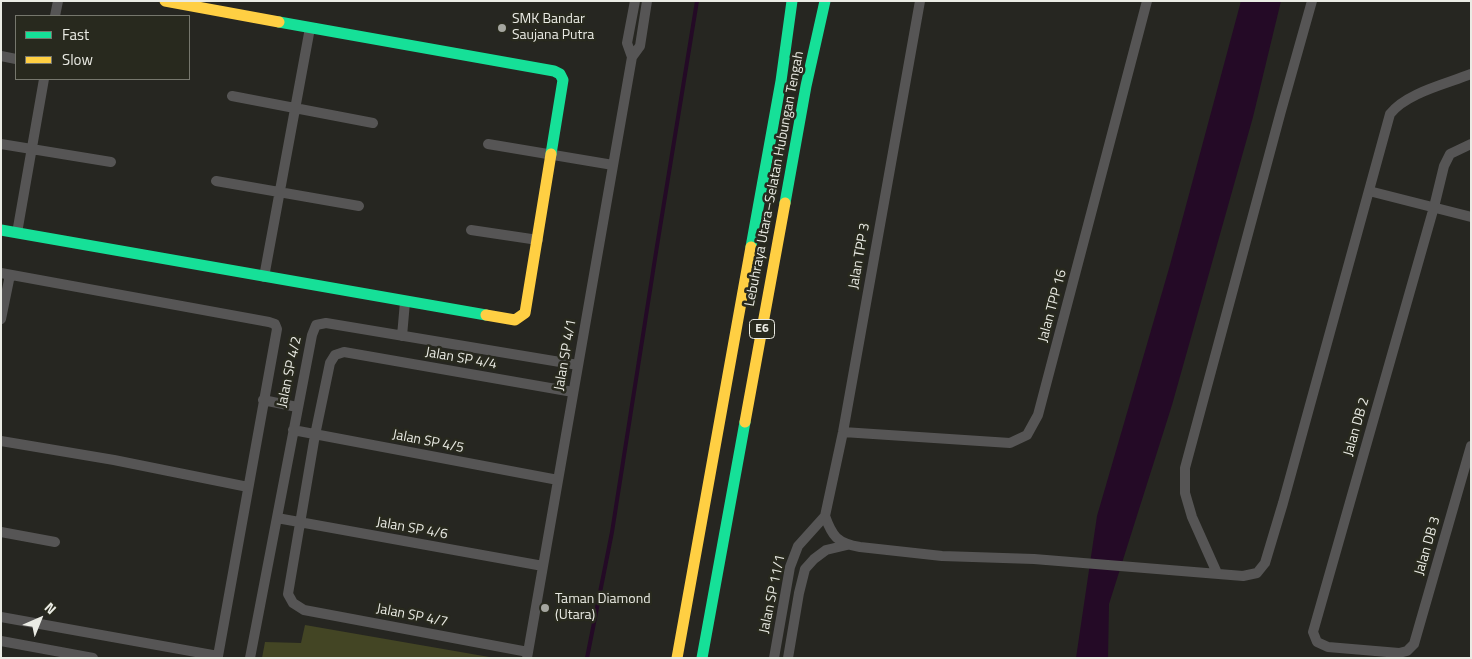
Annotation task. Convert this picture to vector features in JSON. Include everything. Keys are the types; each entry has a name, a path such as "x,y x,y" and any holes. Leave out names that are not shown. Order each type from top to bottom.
{"main road":[{"path":"1,230 515,320 521,318 525,313 563,80 560,74 554,71 165,1"},
{"name":"Lebuhraya Utara–Selatan Hubungan Tengah","path":"677,658 781,81 792,1"},
{"name":"Lebuhraya Utara–Selatan Hubungan Tengah","path":"702,658 806,86 826,1"}],"street":[{"path":"55,15 58,1"},
{"name":"Jalan SP 4/1","path":"632,57 627,44 635,1"},
{"name":"Jalan SP 4/1","path":"527,655 632,57 640,46 647,1"},
{"name":"Jalan TPP 3","path":"825,516 843,432 920,1"},
{"name":"Jalan TPP 16","path":"843,432 1010,443 1027,435 1038,415 1147,1"},
{"path":"1217,573 1192,517 1185,493 1185,468 1312,1"},
{"path":"264,277 310,28"},
{"path":"1,56 15,59"},
{"path":"825,516 832,534 847,545 942,556 1034,558 1243,576 1257,573 1265,563 1390,114 1396,106 1408,98 1471,74"},
{"path":"17,233 44,80"},
{"path":"232,96 374,123"},
{"path":"1,144 111,162"},
{"path":"488,144 613,165"},
{"name":"Jalan DB 2","path":"1407,651 1398,653 1328,647 1317,642 1313,632 1444,166 1450,154 1471,144"},
{"path":"216,181 359,206"},
{"path":"1369,190 1471,217"},
{"path":"471,230 538,240"},
{"path":"1,319 5,274 275,324 277,329 218,657 1,617"},
{"path":"402,336 405,302"},
{"name":"Jalan SP 4/2","path":"250,658 297,407 312,335 316,326 326,323 578,366"},
{"name":"Jalan SP 4/4","path":"315,435 330,363 334,355 344,352 573,392"},
{"path":"263,400 297,407"},
{"name":"Jalan SP 4/5","path":"293,430 558,480"},
{"path":"300,522 315,435"},
{"path":"1,441 114,460 248,487"},
{"name":"Jalan DB 3","path":"1407,651 1414,644 1471,446"},
{"name":"Jalan SP 11/1","path":"774,658 790,567 798,546 825,516"},
{"name":"Jalan SP 4/6","path":"277,518 543,566"},
{"name":"Jalan SP 4/7","path":"300,522 288,594 293,603 304,610 527,655"},
{"path":"1,532 55,542"},
{"name":"Jalan SP 11/1","path":"788,658 805,569 814,558 826,550 847,545"},
{"path":"1,641 93,658"}],"green space":[{"path":"305,625 495,658 262,658 265,642 301,643"}],"shaded area":[{"path":"1241,1 1281,1 1253,117 1172,405 1109,604 1108,658 1076,658 1097,516 1170,265"}],"waterway":[{"path":"587,658 612,532 697,1"}],"traffic: fast":[{"path":"751,247 781,81 792,1"},
{"path":"785,203 806,86 825,1"},
{"path":"279,22 554,71 560,74 563,80 551,154"},
{"path":"1,230 486,315"},
{"path":"702,658 745,422"}],"traffic: slow":[{"path":"165,1 279,22"},
{"path":"486,315 515,320 525,313 551,154"},
{"path":"745,422 785,203"},
{"path":"677,658 751,247"}],"place":[{"name":"SMK Bandar Saujana Putra","path":"502,28"},
{"name":"Taman Diamond (Utara)","path":"545,608"}]}
